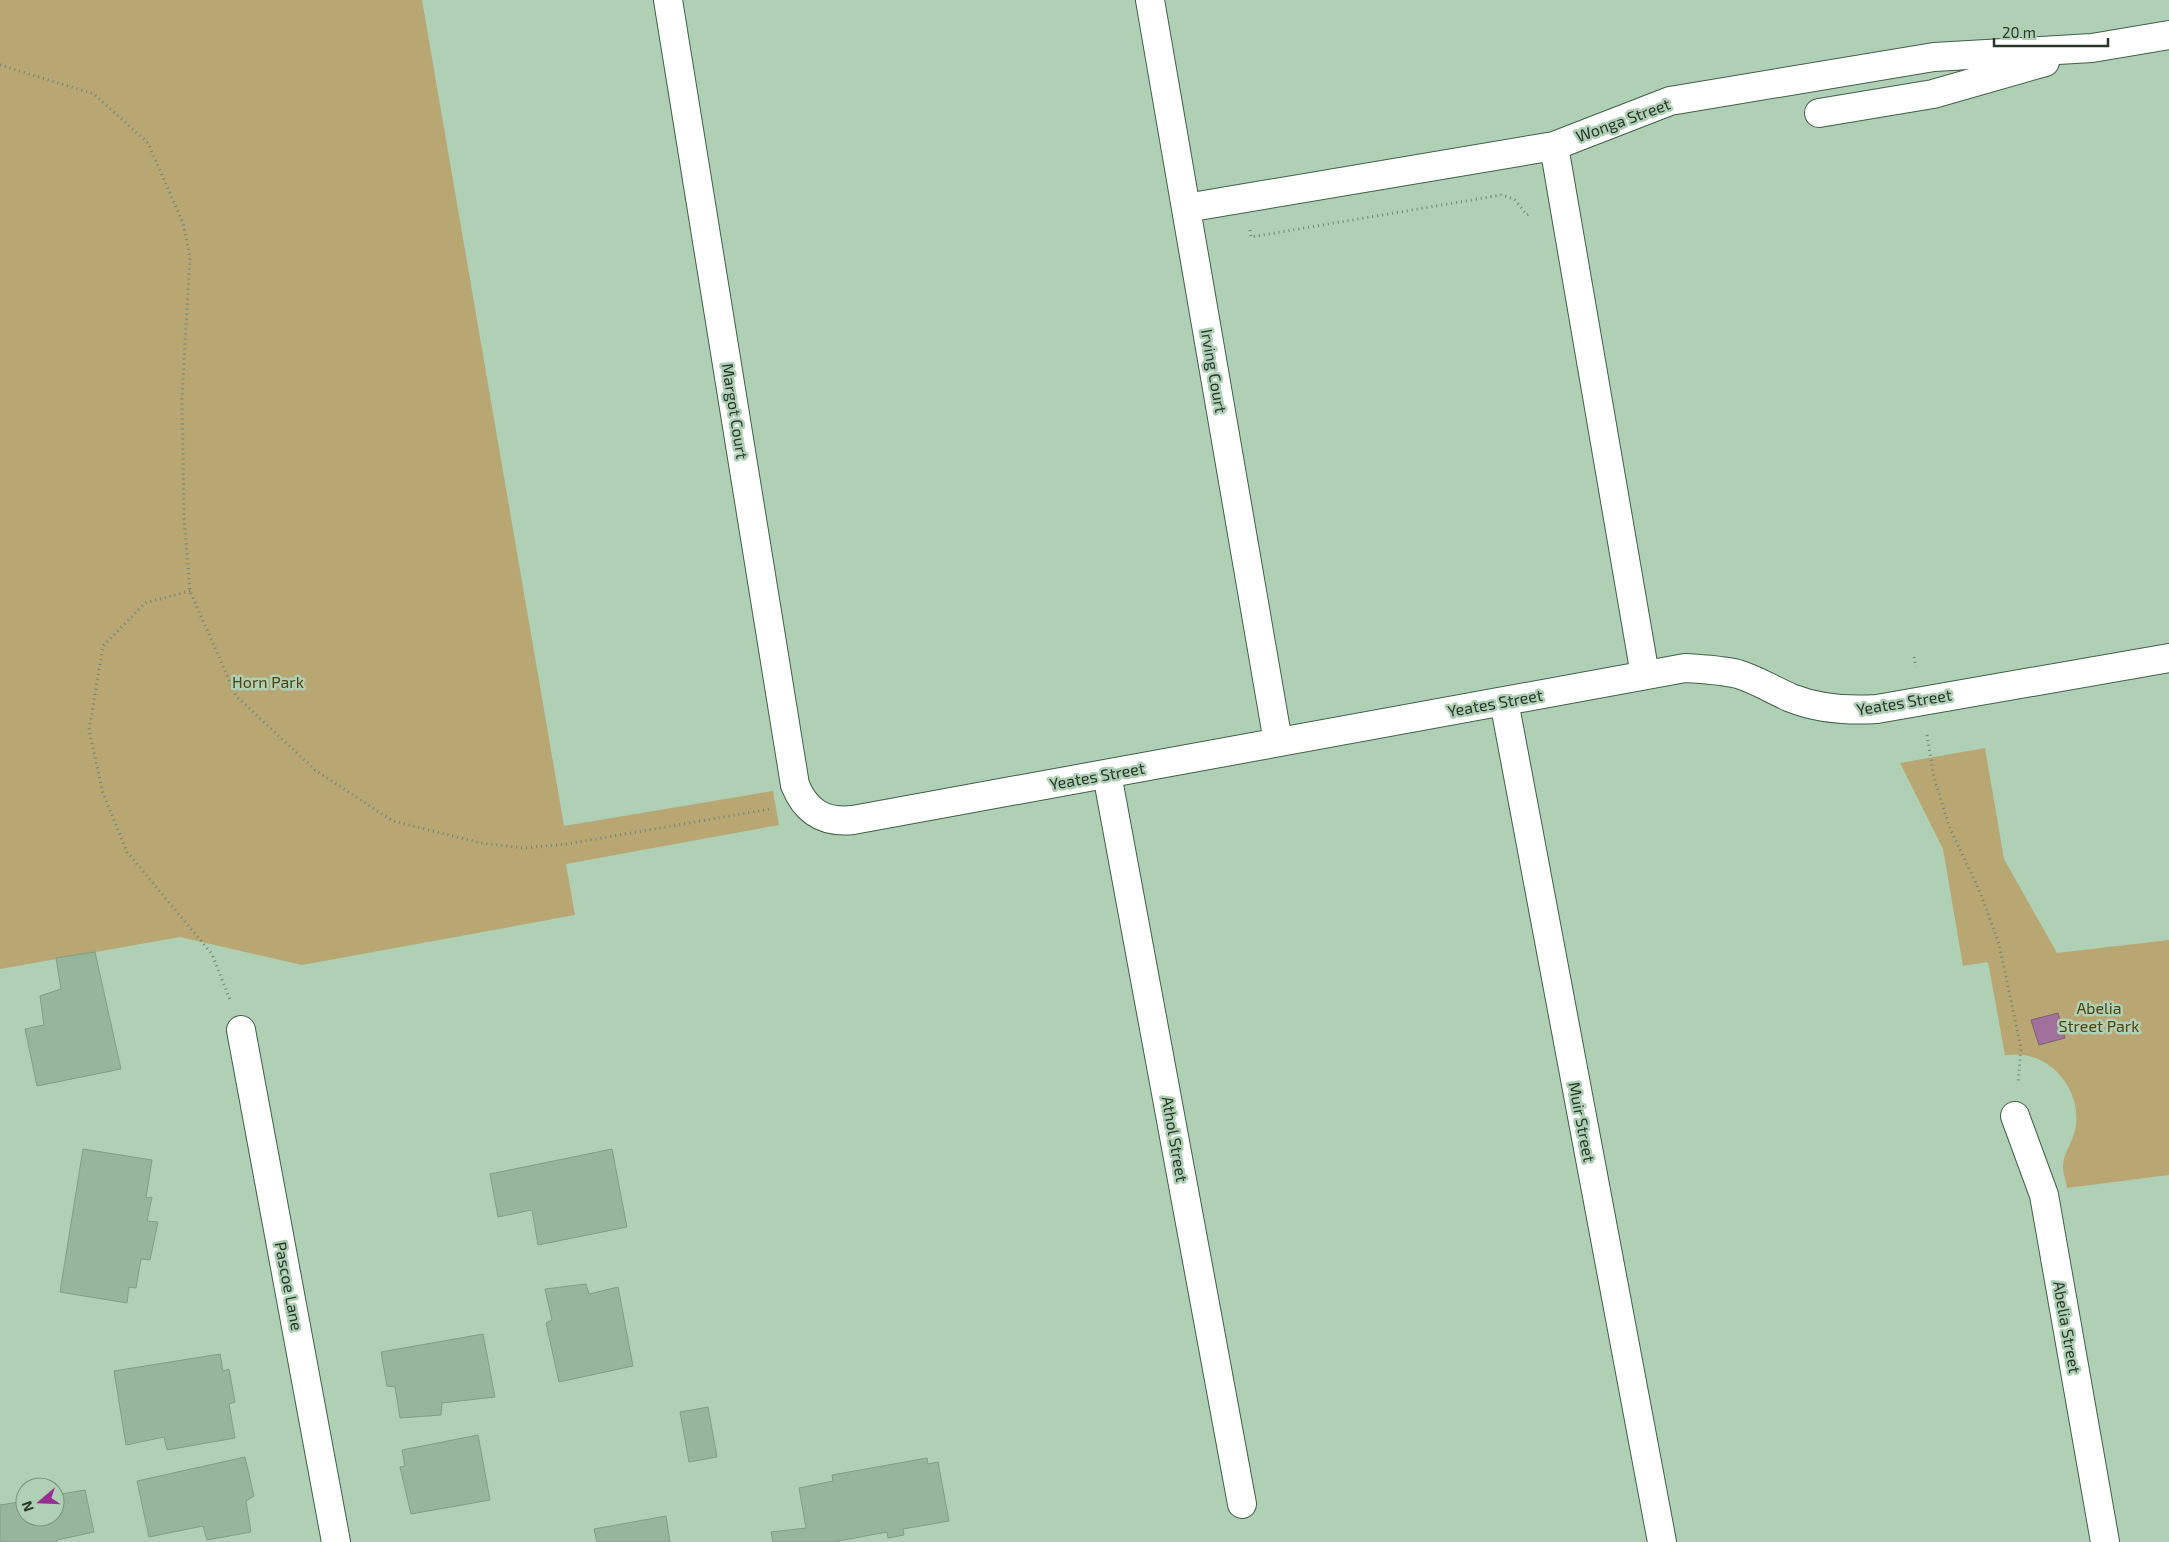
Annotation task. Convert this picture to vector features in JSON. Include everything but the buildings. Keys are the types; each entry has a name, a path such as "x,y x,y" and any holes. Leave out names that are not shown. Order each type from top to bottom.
{"street":[{"name":"Margot Court","path":"668,0 795,785 800,797 818,815"},
{"name":"Irving Court","path":"1150,0 1278,742"},
{"name":"Wonga Street","path":"1186,208 1554,146 1670,102 1934,57 2092,48 2169,35"},
{"name":"Wonga Street","path":"1819,113 1933,94 2092,48"},
{"path":"1554,146 1645,675"},
{"name":"Yeates Street","path":"818,815 829,820 853,820 1685,668 1712,669 1738,674 1765,684 1789,697 1832,709 1855,710 1878,709 2169,658"},
{"name":"Muir Street","path":"1504,701 1662,1542"},
{"name":"Athol Street","path":"1107,774 1242,1504"},
{"name":"Pascoe Lane","path":"241,1030 336,1542"},
{"name":"Abelia Street","path":"2015,1116 2044,1195 2105,1542"}],"path":[{"path":"0,65 94,94 148,143 183,224 190,256 182,399 184,518 190,592 236,696 315,770 394,821 481,843 524,848 567,844 776,808 818,815"},
{"path":"1245,198 1252,237 1501,195 1514,199 1527,215 1563,198"},
{"path":"190,592 145,603 103,646 89,730 103,793 127,852 212,954 241,1030"},
{"path":"1914,657 1940,802 1948,826 1991,918 2002,954 2021,1048 2015,1116"}],"green space":[{"name":"Horn Park","path":"0,0 422,0 564,826 773,791 779,825 566,864 575,915 302,965 180,937 0,969"},
{"name":"Abelia Street Park","path":"1985,748 2004,859 2057,953 2169,940 2169,1175 2067,1188 2063,1165 2076,1125 2074,1101 2070,1090 2056,1071 2046,1063 2024,1055 2005,1055 1988,962 1963,966 1943,849 1900,763"}],"shaded area":[{"path":"2058,1013 2065,1038 2039,1045 2031,1020"}]}
